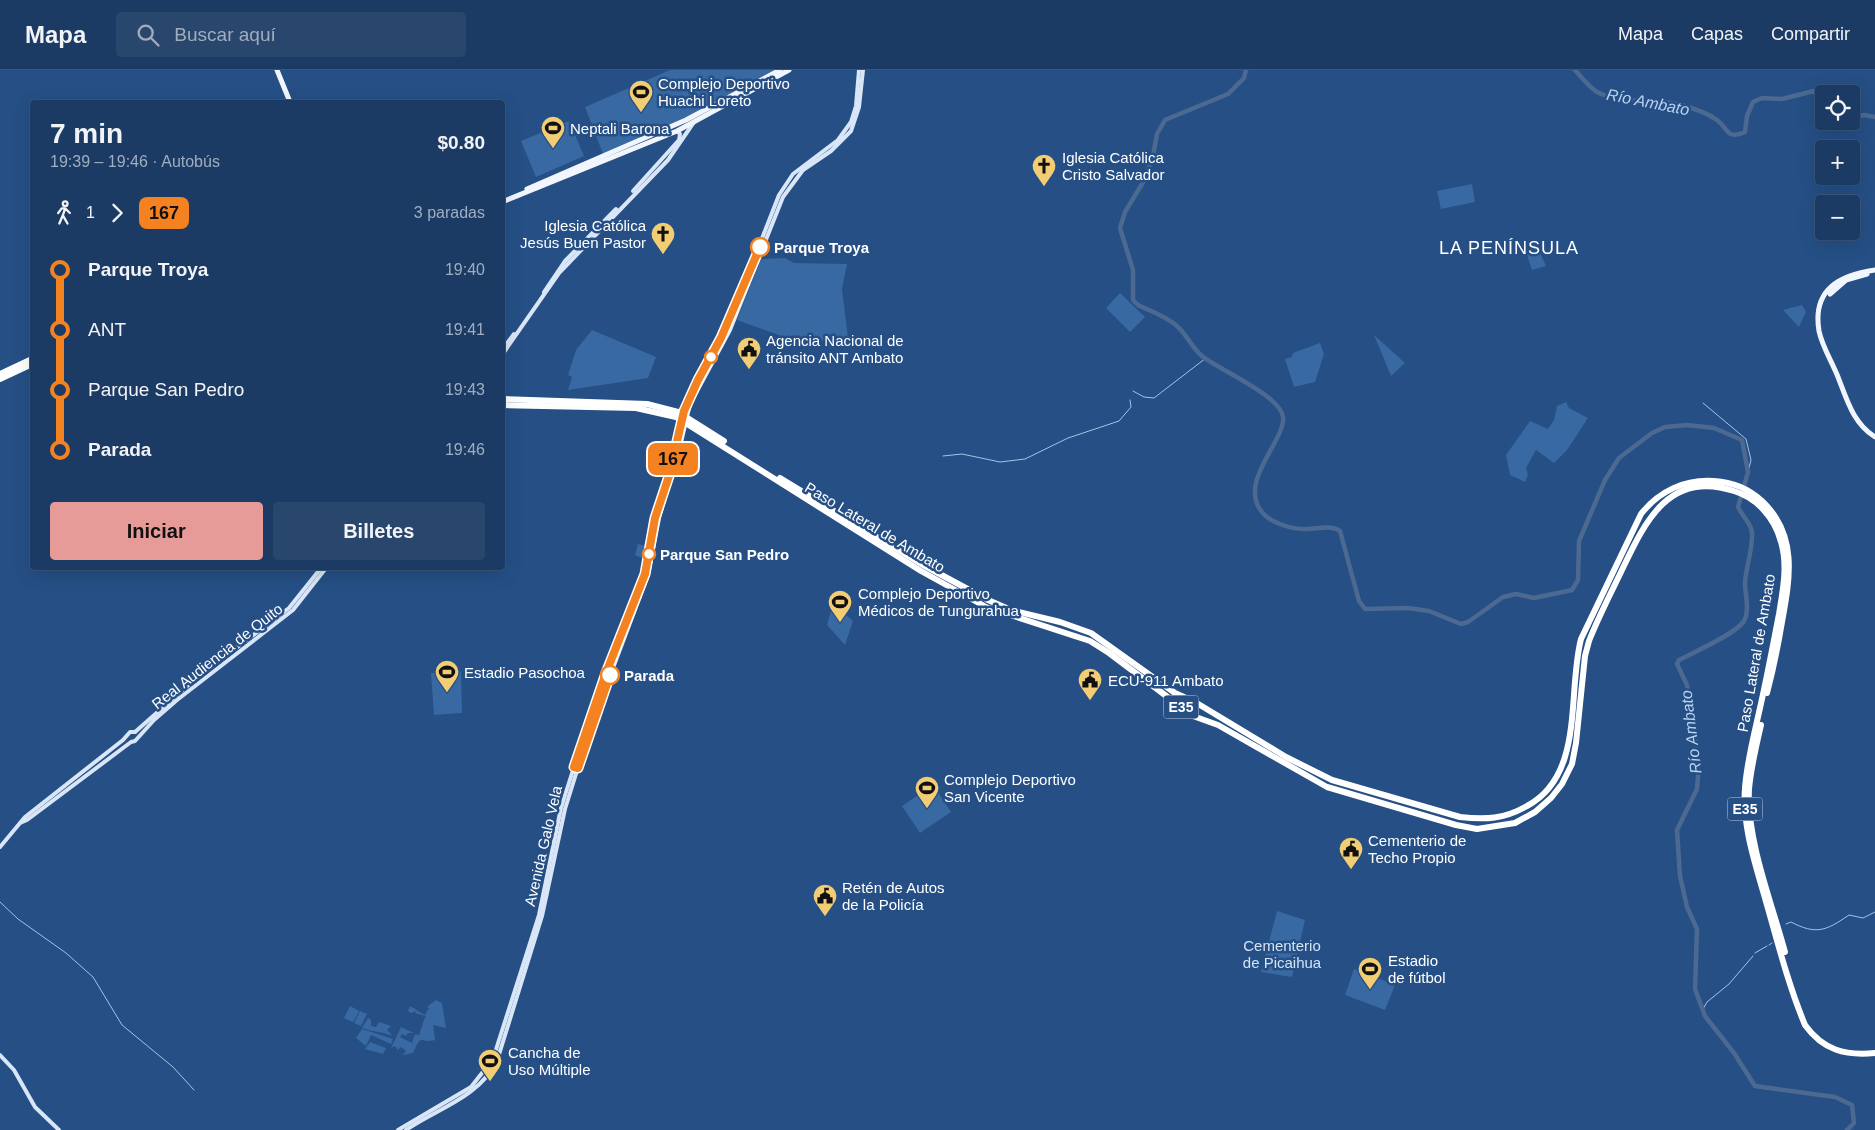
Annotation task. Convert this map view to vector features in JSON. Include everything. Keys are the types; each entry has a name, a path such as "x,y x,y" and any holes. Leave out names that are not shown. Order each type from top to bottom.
{"highway":[{"path":"0,374 30,360"},
{"path":"0,380 30,365"},
{"name":"Paso Lateral de Ambato","path":"505,399 629,402 678,412 827,508 988,600 1011,610 1060,622 1090,633 1175,693 1195,702 1286,757 1332,780 1460,817 1482,820 1511,815 1546,793 1556,780 1564,761 1568,743 1577,655 1587,623 1641,514 1656,499 1670,490 1692,485 1724,482 1739,486 1755,494 1782,528 1787,541 1790,582 1749,789 1752,828 1776,920 1807,1020 1823,1040 1840,1048 1857,1050 1875,1049"},
{"name":"Paso Lateral de Ambato","path":"505,404 636,408 676,417 921,571 986,607 1090,641 1110,653 1193,716 1218,725 1327,787 1352,796 1477,828 1515,823 1535,812 1551,798 1562,784 1572,764 1585,656 1595,626 1649,517 1673,496 1692,485"},
{"name":"Paso Lateral de Ambato","path":"1768,510 1781,541 1784,554 1784,581 1774,639 1747,766 1745,804 1750,843 1772,922 1805,1025 1813,1036 1829,1048 1854,1055 1875,1053"}],"main road":[{"path":"278,70 290,100"},
{"name":"Avenida Galo Vela","path":"398,1130 467,1090 479,1079 497,1049 539,915 563,809 576,767 648,575 660,518 680,447 686,411 734,310 779,195 793,174 838,140 851,122 856,106 859,70"},
{"name":"Avenida Galo Vela","path":"686,411 730,330 783,197 803,170 831,151 850,130 859,107 863,70"},
{"path":"505,201 677,131 785,71"},
{"path":"505,197 686,120 785,71"},
{"path":"505,351 559,273 668,160 694,122"},
{"path":"505,346 565,261 671,150 681,136 677,131"},
{"path":"1875,272 1852,274 1837,281 1825,295 1818,315 1822,340 1852,413 1860,425 1875,435"},
{"name":"Real Audiencia de Quito","path":"136,734 188,685 290,608 319,570"},
{"name":"Real Audiencia de Quito","path":"136,734 197,683 293,610 324,570"},
{"path":"0,846 20,823 130,732 136,734 135,741 131,742 27,820 20,823"},
{"path":"127,736 131,742"},
{"name":"Avenida Galo Vela","path":"406,1130 461,1099 486,1078 499,1056 519,981"},
{"path":"0,1055 14,1070 35,1107 59,1130"}],"green space":[{"name":"Complejo Deportivo Huachi Loreto","path":"670,70 779,70 683,119 603,154 585,107"},
{"name":"Neptali Barona","path":"569,121 584,156 536,177 521,141"},
{"path":"1472,184 1475,202 1441,209 1437,191"},
{"path":"1540,253 1546,266 1532,270 1527,255"},
{"name":"Parque Troya","path":"785,258 794,263 847,264 842,289 848,338 801,343 737,320 761,259"},
{"path":"1120,293 1145,317 1130,332 1106,308"},
{"path":"1802,305 1806,312 1799,327 1783,310"},
{"path":"592,330 656,357 648,378 568,390 572,377 568,375 576,350"},
{"path":"1374,335 1405,363 1391,376"},
{"path":"1320,343 1324,354 1315,382 1294,387 1285,359 1292,357 1293,353"},
{"path":"1566,402 1569,408 1588,418 1567,450 1554,463 1536,450 1526,468 1528,475 1525,482 1510,475 1506,455 1530,421 1548,429 1554,420 1557,406"},
{"path":"638,544 649,547 646,560 635,555"},
{"name":"Complejo Deportivo Médicos de Tungurahua","path":"833,604 853,621 845,645 827,625"},
{"name":"Estadio Pasochoa","path":"461,672 462,713 434,715 431,673"},
{"name":"Complejo Deportivo San Vicente","path":"933,785 951,812 920,833 902,806"},
{"name":"Cementerio de Picaihua","path":"1277,911 1305,920 1292,977 1261,972"},
{"name":"Estadio de fútbol","path":"1354,969 1395,985 1385,1010 1345,995"},
{"path":"436,1000 442,1003 446,1028 433,1025 435,1040 422,1040 418,1043 413,1053 403,1055 406,1051 401,1047 398,1050 395,1046 391,1048 401,1027 414,1033 408,1033 406,1036 402,1034 400,1037 412,1043 415,1034 419,1035 425,1017 427,1019 425,1016 415,1013 416,1011 411,1013 408,1011 410,1006 425,1015 429,1008 427,1007"},
{"path":"350,1006 359,1011 353,1022 344,1018"},
{"path":"360,1011 367,1014 361,1026 354,1023"},
{"path":"368,1018 371,1020 371,1026 376,1027 379,1022 391,1026 387,1030 393,1036 362,1028"},
{"path":"362,1029 393,1039 391,1044 371,1035 366,1046 356,1038"},
{"path":"370,1042 386,1048 383,1054 365,1049"}],"waterway":[{"name":"Río Ambato","path":"1246,70 1244,78 1228,94 1165,120 1157,134 1153,156 1145,179 1125,212 1120,228 1133,270 1133,300 1138,305 1174,323 1202,356 1261,392 1279,409 1283,417 1282,426 1258,475 1255,488 1256,500 1265,516 1281,524 1298,529 1332,528 1340,531 1359,601 1365,609 1408,608 1429,611 1461,624 1468,622 1503,597 1516,594 1534,598 1572,590 1578,580 1579,541 1605,480 1619,458 1652,433 1665,427 1687,425 1714,428 1742,440 1748,472 1738,507 1750,526 1752,533 1745,583 1746,617 1740,626 1733,631 1679,660 1677,664 1687,685 1699,764 1697,789 1677,830 1680,876 1687,907 1697,929 1695,989 1705,1016 1734,1053 1755,1086 1835,1097 1852,1105 1854,1123 1847,1130"},
{"name":"Río Ambato","path":"1575,70 1597,92 1618,99 1674,103 1689,107 1714,118 1728,132 1734,135 1745,132 1747,116 1753,102 1762,98 1782,99 1814,91 1815,92"},
{"name":"Río Ambato","path":"1860,116 1875,117"},
{"path":"1133,391 1144,397 1154,398 1206,358"},
{"path":"943,456 962,454 1000,462 1025,459 1068,438 1119,421 1131,407 1130,400"},
{"path":"1703,403 1746,439 1751,460 1748,472"},
{"path":"0,902 18,919 66,953 93,977 122,1025 173,1067 194,1090"},
{"path":"1786,924 1791,922 1814,930 1827,928 1849,915 1863,918 1875,912"},
{"path":"1755,953 1767,946"},
{"path":"1703,1009 1707,1002 1729,984 1753,956"}],"bus line":[{"name":"167","path":"610,675 578,768 574,767 606,673 645,574 655,518 669,476 684,411 698,380 726,328 760,247"}],"place":[{"name":"Complejo Deportivo Huachi Loreto","path":"641,113"},
{"name":"Neptali Barona","path":"553,149"},
{"name":"Iglesia Católica Cristo Salvador","path":"1044,187"},
{"name":"Parque Troya","path":"760,247"},
{"name":"Iglesia Católica Jesús Buen Pastor","path":"663,255"},
{"name":"Agencia Nacional de tránsito ANT Ambato","path":"749,370"},
{"name":"Parque San Pedro","path":"649,554"},
{"name":"Complejo Deportivo Médicos de Tungurahua","path":"840,623"},
{"name":"Parada","path":"610,675"},
{"name":"Estadio Pasochoa","path":"447,693"},
{"name":"ECU-911 Ambato","path":"1090,701"},
{"name":"Complejo Deportivo San Vicente","path":"927,809"},
{"name":"Cementerio de Techo Propio","path":"1351,870"},
{"name":"Retén de Autos de la Policía","path":"825,917"},
{"name":"Estadio de fútbol","path":"1370,990"},
{"name":"Cancha de Uso Múltiple","path":"490,1082"}],"district":[{"name":"LA PENÍNSULA","path":"1509,248"}]}
